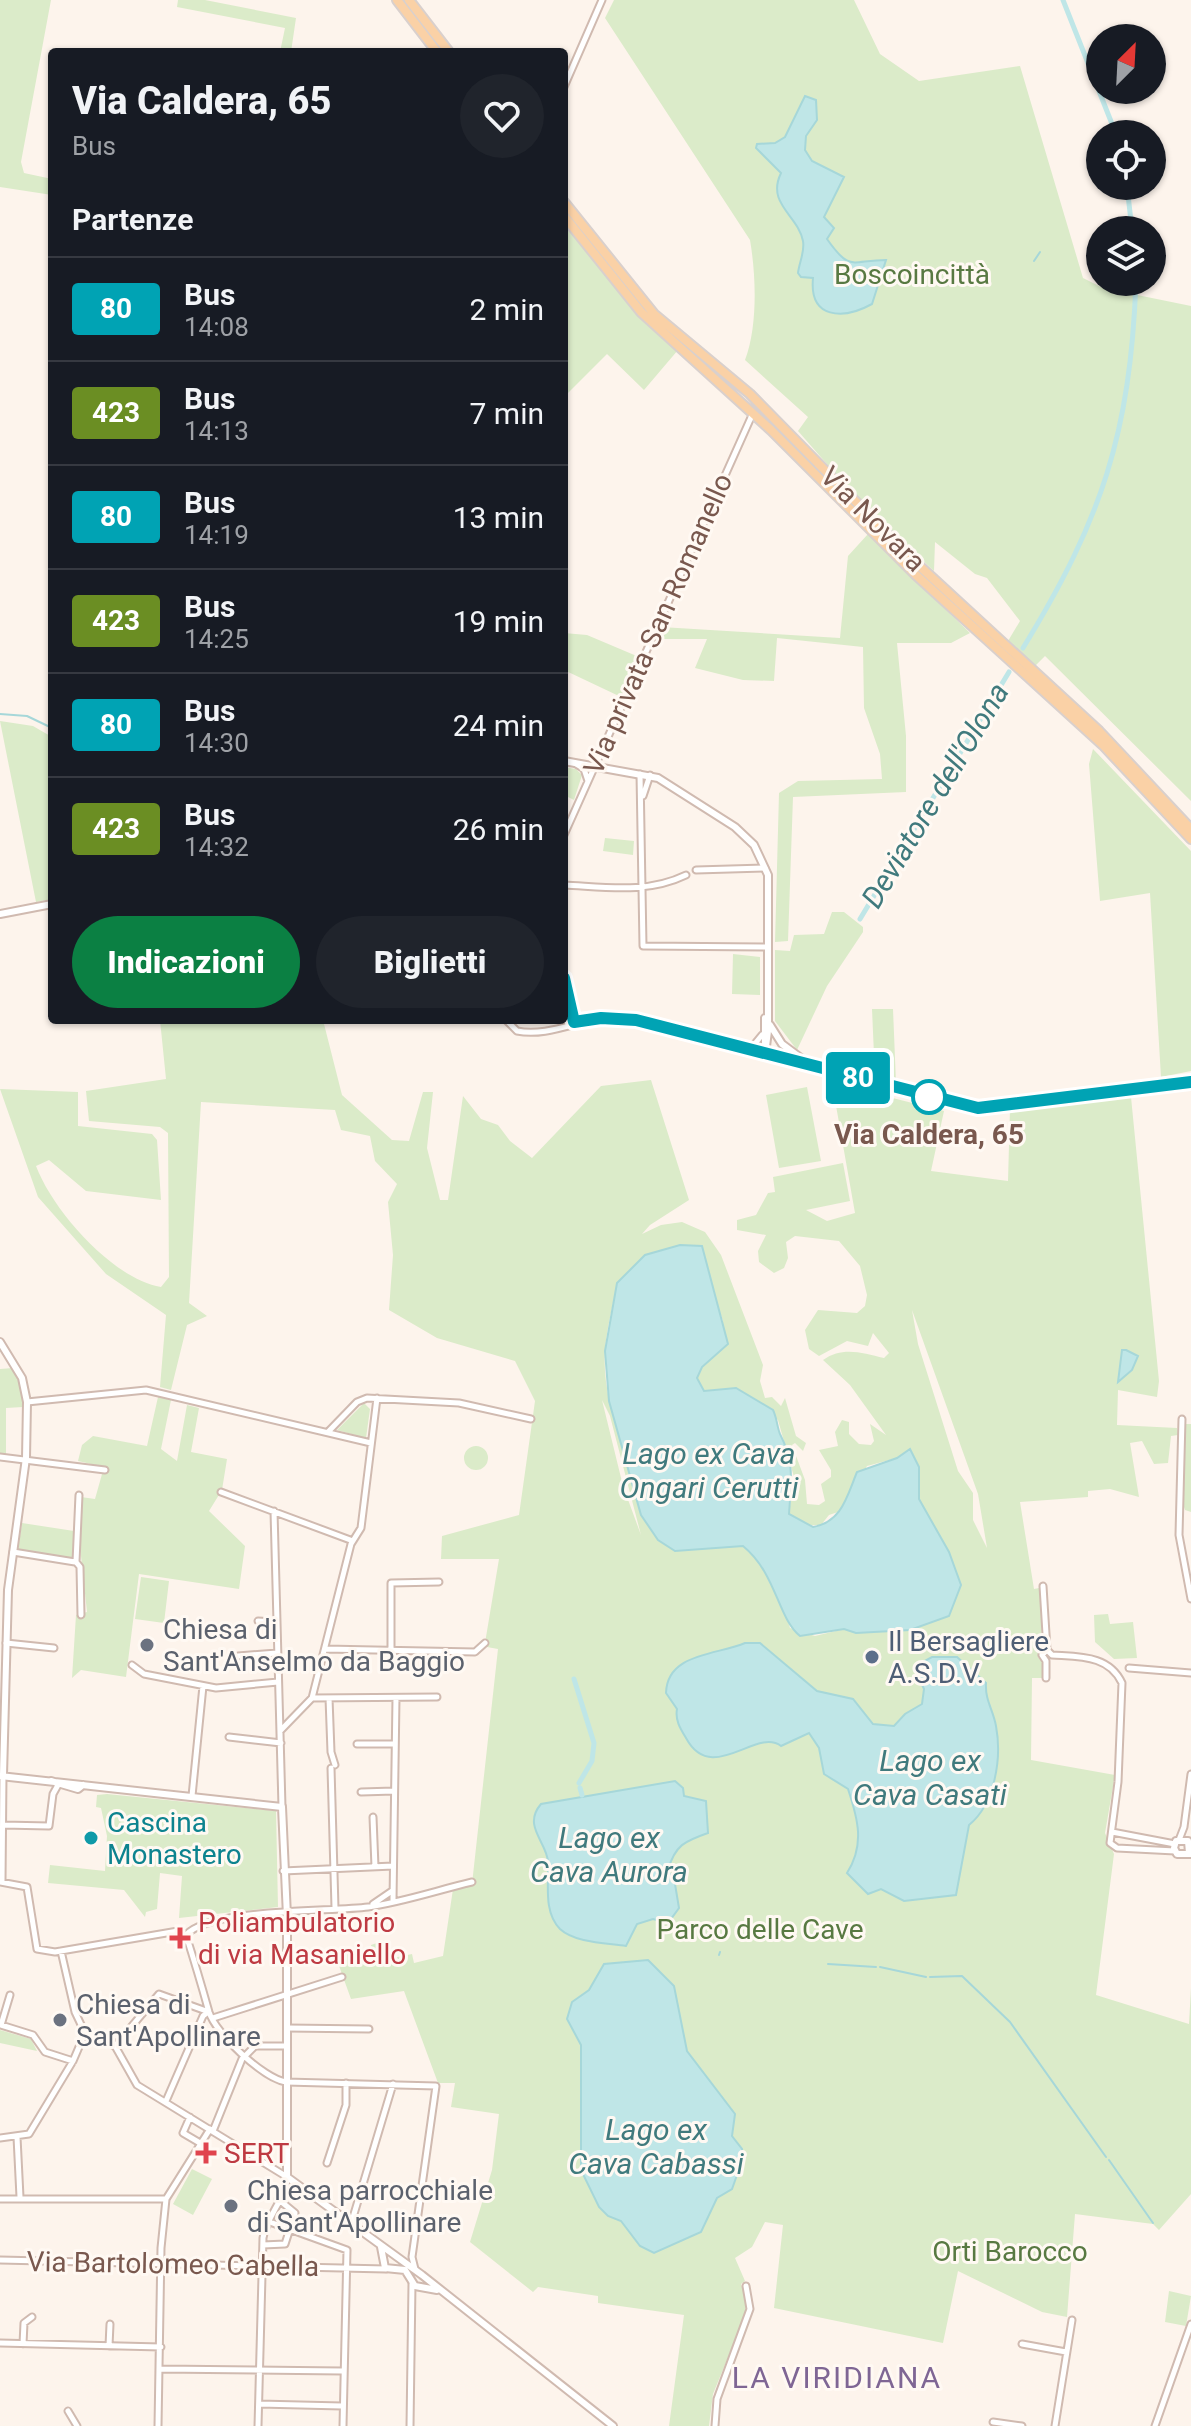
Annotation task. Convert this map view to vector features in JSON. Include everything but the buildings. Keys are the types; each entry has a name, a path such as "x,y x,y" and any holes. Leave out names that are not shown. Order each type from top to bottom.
{"main road":[{"path":"397,0 434,48"},
{"path":"409,0 446,48"},
{"name":"Via Novara","path":"568,207 654,314 760,405 926,572 1099,731 1191,829"},
{"name":"Via Novara","path":"568,221 635,306 753,413 916,575 1103,745 1191,839"},
{"path":"753,413 760,405"}],"street":[{"path":"568,78 602,0"},
{"name":"Via privata San Romanello","path":"568,826 753,413"},
{"path":"568,761 650,775 670,784 745,835 766,868 768,1022 765,1054"},
{"path":"574,762 584,769 588,782"},
{"path":"640,773 643,946 768,947"},
{"path":"642,797 650,775"},
{"path":"696,870 766,868"},
{"path":"568,885 641,888 665,885 686,875"},
{"path":"0,914 48,905"},
{"path":"568,996 574,1022"},
{"path":"765,1054 762,1035 767,1005"},
{"path":"568,1023 628,1018 983,1109 1191,1082"},
{"path":"768,1022 787,1048 817,1067"},
{"path":"509,1024 514,1030 523,1033 565,1024"},
{"path":"740,1047 753,1046 762,1035"},
{"path":"0,1342 19,1371 27,1402 26,1458 3,1628 6,1643 1,1882 24,1884 37,1949 61,1951 178,1931 186,1935 211,2015 244,2056 286,2082 436,2086 423,2186 407,2262"},
{"path":"27,1402 146,1390 371,1443"},
{"path":"328,1432 357,1402 377,1398 459,1403 531,1419"},
{"path":"281,1730 312,1698 353,1541 361,1528 377,1398"},
{"path":"1182,1419 1179,1535 1191,1599"},
{"path":"0,1457 105,1470"},
{"path":"221,1492 353,1541"},
{"path":"79,1495 76,1562 80,1567 81,1615"},
{"path":"258,2426 263,2245 267,2221 287,2186 286,1911 274,1511"},
{"path":"13,1552 76,1562"},
{"path":"391,1649 391,1583 439,1582"},
{"path":"1043,1586 1050,1653 1046,1661 1046,1678"},
{"path":"258,1621 275,1622"},
{"path":"6,1643 54,1648"},
{"path":"325,1649 475,1652 485,1643"},
{"path":"238,1656 277,1653"},
{"path":"1050,1653 1100,1660 1114,1669 1122,1683 1123,1722 1110,1843 1115,1847 1176,1845"},
{"path":"132,1665 144,1674 224,1689 231,1685 278,1682"},
{"path":"1129,1668 1191,1673"},
{"path":"192,1796 203,1686"},
{"path":"312,1698 437,1697"},
{"path":"329,1698 335,1908"},
{"path":"393,1901 396,1698"},
{"path":"229,1737 281,1743"},
{"path":"357,1744 395,1744"},
{"path":"1190,1848 1181,1856 1176,1845 1184,1827 1191,1774"},
{"path":"2,1776 282,1807"},
{"path":"3,1825 49,1826 53,1798 61,1783"},
{"path":"361,1792 394,1791"},
{"path":"373,1817 375,1867"},
{"path":"1184,1827 1190,1848"},
{"path":"1112,1832 1190,1848"},
{"path":"283,1871 393,1866"},
{"path":"186,1935 205,1925 286,1911 367,1907 472,1882"},
{"path":"367,1907 392,1891"},
{"path":"61,1951 75,2012 85,2033 115,2046 137,2085 287,2177 380,2247 407,2262 616,2426"},
{"path":"166,2101 203,2016 342,1977"},
{"path":"115,2046 159,1994 211,2015"},
{"path":"10,1995 1,2025 33,2035 46,2053 73,2061"},
{"path":"286,2028 369,2029"},
{"path":"0,2138 29,2134 73,2061 85,2033"},
{"path":"158,2426 166,2199 211,2130 244,2056 255,2046 286,2046"},
{"path":"327,2163 346,2105 346,2083"},
{"path":"351,2225 393,2084"},
{"path":"190,2117 182,2131 200,2143"},
{"path":"17,2137 20,2197"},
{"path":"0,2199 166,2199"},
{"path":"263,2245 282,2246 295,2210 278,2199"},
{"path":"267,2221 345,2247 343,2426"},
{"path":"380,2247 382,2260 388,2269"},
{"path":"373,2269 386,2255 394,2256"},
{"path":"388,2269 396,2265 394,2256"},
{"name":"Via Bartolomeo Cabella","path":"0,2260 388,2269"},
{"path":"388,2269 405,2270 416,2284 441,2291"},
{"path":"411,2424 415,2297 420,2274"},
{"path":"416,2284 420,2274"},
{"path":"715,2426 717,2399 750,2309 746,2286"},
{"path":"23,2344 24,2323 32,2317"},
{"path":"1055,2426 1072,2320"},
{"path":"109,2346 110,2324"},
{"path":"1155,2426 1191,2324"},
{"path":"0,2343 161,2347"},
{"path":"1022,2344 1066,2352"},
{"path":"160,2369 342,2371"},
{"path":"259,2404 342,2406"},
{"path":"68,2411 77,2426"},
{"path":"993,2422 1022,2426"}],"green space":[{"path":"0,0 51,0 21,162 24,173 48,178 48,194 0,187"},
{"path":"178,0 205,0 296,18 292,48 281,48 285,28 177,7"},
{"name":"Boscoincittà","path":"614,0 854,0 880,54 919,81 1020,66 1083,278 1086,280 1086,296 1142,296 1191,306 1191,801 1045,656 1035,666 1008,641 1020,621 987,578 975,574 935,542 934,571 861,503 798,431 808,417 745,360 755,300 750,240 605,18"},
{"path":"568,229 632,308 678,350 644,390 607,354 568,393"},
{"path":"868,534 970,633 951,643 897,643 906,736 906,792 793,797 788,941 775,942 779,793 798,781 882,779 880,754 864,708 863,647 777,638 774,681 743,680 695,668 707,639 657,639 661,627 840,638 848,556"},
{"path":"568,633 587,635 639,657 621,697 568,672"},
{"path":"0,721 33,726 48,735 48,900 36,902"},
{"path":"1093,749 1191,851 1191,1071 1161,1077 1150,893 1100,901 1089,764"},
{"path":"568,768 576,769 582,775 574,800 568,797"},
{"path":"605,838 634,841 633,855 603,851"},
{"path":"832,912 844,912 863,927 863,932 827,986 797,1050 775,1021 775,950 790,951 794,935 824,934"},
{"path":"733,954 760,957 760,995 732,994"},
{"path":"872,1009 893,1009 896,1083 875,1078"},
{"name":"Parco delle Cave","path":"160,1024 324,1024 342,1095 392,1140 409,1141 423,1092 433,1092 427,1148 440,1200 448,1200 463,1096 481,1119 498,1125 510,1141 532,1158 601,1086 651,1080 689,1200 650,1225 642,1234 661,1225 682,1222 705,1232 721,1255 763,1365 760,1381 765,1398 772,1397 781,1406 785,1398 796,1436 806,1443 803,1451 795,1443 792,1445 805,1480 807,1504 819,1505 825,1501 821,1484 831,1477 831,1470 819,1450 838,1446 835,1432 842,1420 849,1422 849,1434 859,1444 871,1445 874,1441 870,1424 886,1435 850,1385 823,1360 845,1352 884,1358 889,1353 873,1333 868,1346 847,1341 819,1356 809,1349 805,1330 818,1310 857,1313 865,1306 867,1295 860,1266 839,1241 795,1236 786,1242 788,1258 784,1268 774,1273 759,1262 758,1251 766,1235 737,1230 737,1220 756,1215 768,1193 775,1192 773,1177 843,1163 850,1201 806,1210 827,1221 855,1213 835,1100 862,1098 861,1090 944,1111 931,1171 1008,1181 1010,1109 1131,1097 1159,1381 1157,1397 1118,1390 1117,1425 1177,1428 1178,1435 1171,1436 1168,1463 1154,1464 1142,1441 1130,1443 1139,1497 1110,1489 1088,1491 1088,1497 1020,1502 1034,1589 1039,1588 1042,1615 1038,1657 1043,1663 1042,1678 1032,1678 1031,1760 1115,1775 1105,1833 1114,1854 1096,1995 1189,2024 1191,1988 1191,2194 1159,2230 1153,2224 1075,2214 1067,2317 1042,2312 958,2271 943,2343 774,2308 783,2225 765,2222 752,2247 735,2258 745,2281 741,2284 747,2303 746,2313 713,2394 709,2426 669,2426 684,2315 598,2303 598,2296 538,2287 533,2292 470,2242 492,2170 499,2114 451,2107 455,2083 438,2083 404,1991 351,1999 334,1952 355,1950 361,1957 373,1953 371,1945 386,1940 393,1958 412,1954 414,1963 443,1956 453,1889 472,1884 498,1649 487,1647 485,1643 499,1559 441,1559 442,1536 519,1515 535,1401 515,1361 437,1338 389,1310 393,1255 388,1202 397,1184 375,1161 370,1136 341,1130 335,1110 201,1102 189,1303 207,1316 187,1325 171,1390 160,1387 166,1315 106,1274 38,1197 0,1089 78,1092 78,1126 152,1134 157,1140 161,1200 86,1191 49,1160 36,1166 56,1203 87,1240 124,1271 161,1287 169,1277 168,1133 160,1127 89,1121 86,1091 166,1079","holes":["702,1246 707,1275 723,1321 697,1378 704,1391 736,1388 778,1420 794,1477 789,1514 808,1525 821,1525 829,1515 841,1511 867,1466 897,1458 910,1449 919,1467 919,1499 949,1552 961,1585 949,1616 910,1630 856,1633 844,1629 815,1636 790,1628 773,1583 760,1563 743,1546 675,1551 617,1428 605,1376 605,1350 617,1283","912,1310 978,1494 987,1548 973,1520 973,1493 958,1471 918,1344","602,1400 610,1416 641,1535 623,1486"]},
{"path":"807,1087 821,1161 779,1168 766,1095"},
{"path":"13,1368 22,1391 23,1407 6,1408 6,1455 0,1455 0,1369"},
{"path":"158,1397 171,1400 161,1449 177,1461 187,1405 199,1408 191,1452 227,1459 222,1490 209,1511 245,1546 239,1589 139,1574 126,1677 81,1670 72,1678 76,1615 87,1612 81,1556 81,1497 95,1499 104,1467 78,1461 82,1445 93,1436 147,1446"},
{"path":"364,1403 370,1409 366,1438 337,1430"},
{"path":"1186,1424 1191,1424 1191,1512 1185,1510 1181,1498"},
{"path":"476,1446 485,1449 488,1458 485,1467 476,1470 467,1467 464,1458 467,1449"},
{"path":"22,1523 74,1531 74,1558 18,1550"},
{"path":"141,1577 169,1581 164,1623 135,1619"},
{"path":"1108,1614 1110,1624 1133,1622 1137,1658 1114,1659 1095,1642 1094,1615"},
{"path":"97,1795 276,1811 278,1907 179,1918 182,1876 160,1873 157,1909 146,1912 145,1917 124,1890 48,1883 50,1865 105,1871 107,1836 101,1808 96,1807"},
{"path":"0,2030 31,2039 37,2051 0,2043"},
{"path":"192,2169 212,2179 193,2215 173,2204"},
{"path":"1169,2291 1191,2296 1186,2326 1165,2322"}],"water":[{"path":"805,96 816,100 817,120 806,136 805,150 812,161 844,177 824,217 834,228 827,239 847,261 886,260 872,304 840,314 822,308 813,292 813,278 801,277 798,273 803,241 777,193 781,173 756,148 757,144 775,143 785,137"},
{"name":"Lago ex Cava Ongari Cerutti","path":"680,1245 702,1246 728,1344 702,1367 697,1378 704,1391 736,1388 773,1410 790,1464 789,1514 813,1527 831,1520 842,1507 857,1472 897,1458 910,1449 919,1467 919,1499 949,1552 961,1585 949,1616 910,1630 856,1633 844,1629 800,1636 786,1618 763,1569 743,1546 675,1551 658,1540 641,1515 609,1401 605,1351 617,1283 645,1255"},
{"path":"1122,1350 1138,1356 1132,1370 1118,1382"},
{"name":"Lago ex Cava Casati","path":"745,1643 760,1643 817,1691 853,1699 873,1724 894,1726 905,1714 922,1704 924,1689 917,1674 921,1663 932,1657 957,1657 986,1683 998,1739 997,1766 991,1793 969,1825 956,1895 904,1901 881,1889 868,1894 847,1873 858,1842 855,1811 848,1789 824,1774 819,1748 809,1733 781,1746 771,1742 759,1743 721,1757 708,1757 697,1751 686,1738 677,1720 677,1709 666,1693 675,1670 695,1658"},
{"name":"Lago ex Cava Aurora","path":"675,1781 683,1788 684,1796 706,1801 708,1833 682,1845 671,1862 668,1870 675,1884 679,1908 668,1923 653,1919 637,1924 626,1946 582,1940 566,1934 551,1914 547,1855 534,1820 541,1804"},
{"name":"Lago ex Cava Cabassi","path":"648,1960 674,1986 687,2051 735,2114 732,2136 742,2149 743,2158 732,2189 717,2198 701,2232 654,2253 640,2246 621,2221 608,2216 599,2207 581,2170 581,2045 567,2019 572,2002 589,1990 604,1964"}],"waterway":[{"name":"Deviatore dell'Olona","path":"1063,0 1110,120"},
{"name":"Deviatore dell'Olona","path":"1129,200 1130,216"},
{"path":"1034,261 1040,252"},
{"name":"Deviatore dell'Olona","path":"1023,648 1073,558 1107,474 1127,385 1135,296"},
{"name":"Deviatore dell'Olona","path":"860,919 1009,672"},
{"path":"0,714 27,716 48,726"},
{"path":"574,1679 594,1743 592,1761 579,1783"},
{"path":"580,1788 582,1795"},
{"path":"828,1964 876,1967"},
{"path":"880,1967 926,1977"},
{"path":"930,1977 962,1976 1010,2022 1106,2157"},
{"path":"1109,2160 1153,2223"}],"bus line":[{"name":"80","path":"568,996 574,1022 621,1017 636,1020 983,1109 1191,1082"}],"place":[{"name":"Via Caldera, 65","path":"929,1097"},
{"name":"Chiesa di Sant'Anselmo da Baggio","path":"147,1645"},
{"name":"Il Bersagliere A.S.D.V.","path":"872,1657"},
{"name":"Cascina Monastero","path":"91,1838"},
{"name":"Poliambulatorio di via Masaniello","path":"180,1938"},
{"name":"Chiesa di Sant'Apollinare","path":"60,2020"},
{"name":"SERT","path":"206,2153"},
{"name":"Chiesa parrocchiale di Sant'Apollinare","path":"231,2206"}],"district":[{"name":"LA VIRIDIANA","path":"837,2377"}],"park label":[{"name":"Orti Barocco","path":"1010,2251"}]}
